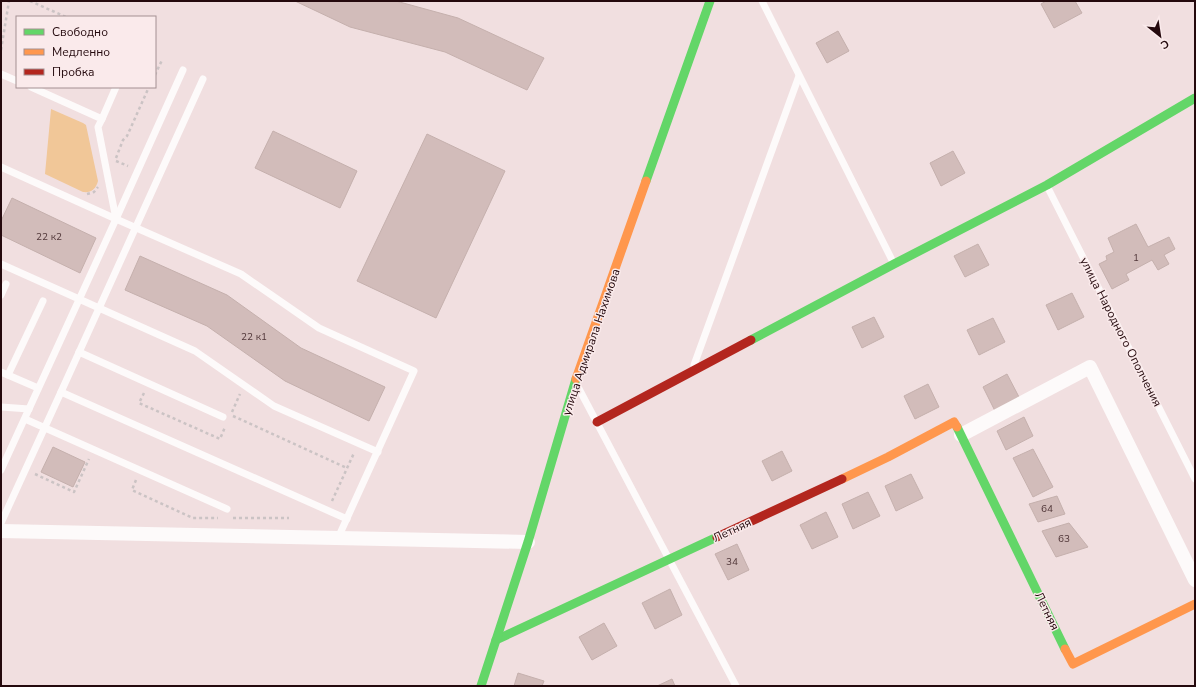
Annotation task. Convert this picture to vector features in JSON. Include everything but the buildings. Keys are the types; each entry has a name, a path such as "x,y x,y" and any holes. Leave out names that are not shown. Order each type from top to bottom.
{"street":[{"name":"улица Адмирала Нахимова","path":"481,686 528,542 575,381 710,1"},
{"path":"597,422 692,370 1046,185 1195,98"},
{"path":"961,435 1090,367 1195,580"},
{"name":"Летняя","path":"496,640 888,457 954,422 1073,664 1195,604"},
{"path":"1,531 528,542"}],"lane":[{"path":"762,1 894,264"},
{"path":"1,470 184,70"},
{"path":"1,74 16,81"},
{"path":"692,370 799,76"},
{"path":"1,523 203,79"},
{"path":"33,88 102,119"},
{"path":"116,88 98,127 116,219"},
{"path":"1,167 241,274 319,328 414,371 338,538"},
{"name":"улица Народного Ополчения","path":"1046,185 1195,479"},
{"path":"1,264 195,351 274,406 378,452"},
{"path":"1,295 6,284"},
{"path":"8,375 43,301"},
{"path":"79,352 227,416"},
{"path":"1,372 38,388"},
{"path":"575,381 736,686"},
{"path":"61,392 347,519"},
{"path":"1,407 29,409"},
{"path":"25,419 227,509"}],"path":[{"path":"1,50 9,1"},
{"path":"30,1 64,16"},
{"path":"156,72 162,60"},
{"path":"114,160 123,140 127,136 149,88"},
{"path":"113,153 115,166"},
{"path":"114,160 131,167"},
{"path":"83,193 90,194 94,192 100,182"},
{"path":"227,416 347,468"},
{"path":"328,511 358,443"},
{"path":"36,468 33,474 74,492 90,458 83,454"},
{"path":"130,476 137,479 132,490 186,515 193,518 225,518"},
{"path":"233,518 289,518"}],"shaded area":[{"path":"51,109 86,125 98,181 96,186 91,191 83,192 45,174"}],"traffic: fast":[{"path":"646,181 710,1"},
{"path":"751,340 1047,185 1195,98"},
{"path":"481,686 528,542 576,379"},
{"path":"957,427 1065,649"},
{"path":"496,640 717,537"}],"traffic: slow":[{"path":"576,379 646,181"},
{"path":"842,479 888,457 954,422 957,427"},
{"path":"1065,649 1073,664 1195,604"}],"traffic: jam":[{"path":"597,422 751,340"},
{"path":"717,537 842,479"}]}
